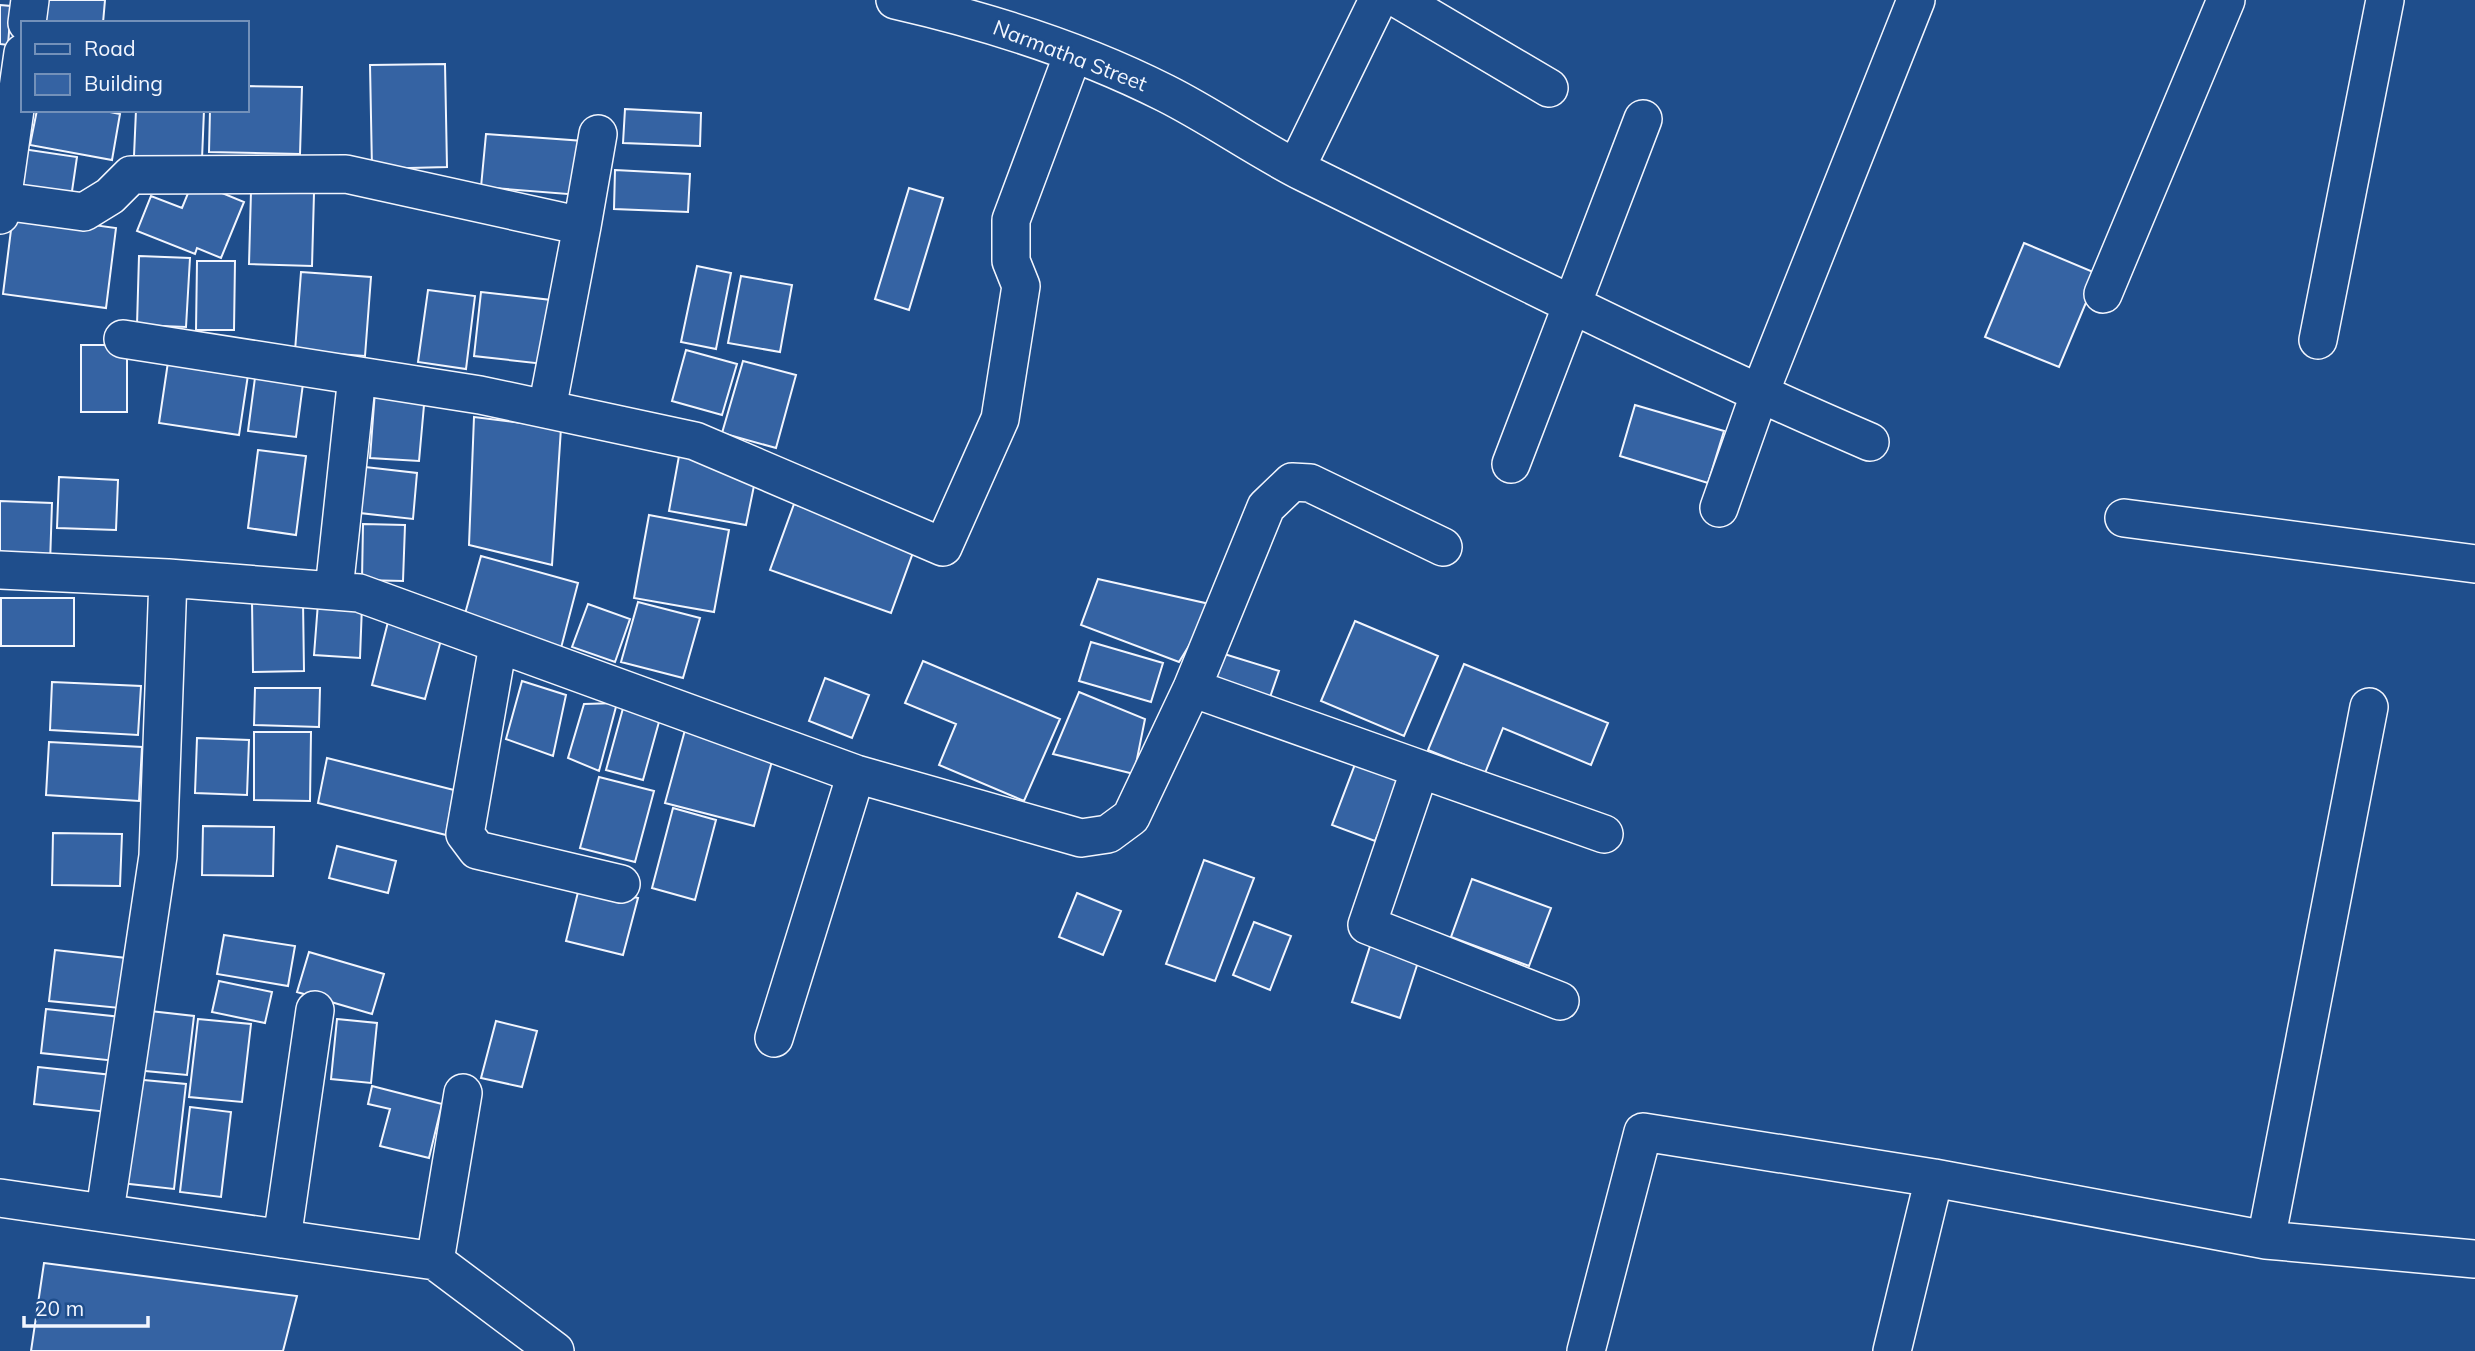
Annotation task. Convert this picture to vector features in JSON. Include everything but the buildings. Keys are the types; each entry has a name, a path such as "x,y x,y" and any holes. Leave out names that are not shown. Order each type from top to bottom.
{"street":[{"path":"27,21 30,0"},
{"name":"Narmatha Street","path":"895,0 963,16 1073,54 1164,93 1296,168 1571,305 1759,395 1870,442"},
{"path":"1296,168 1378,0"},
{"path":"1400,0 1549,88"},
{"path":"1719,508 1759,395 1916,0"},
{"path":"2103,294 2226,0"},
{"path":"2318,340 2385,0"},
{"path":"123,339 480,395 695,441 943,547 1000,419 1021,286 1011,261 1011,220 1073,54"},
{"path":"21,66 1,208 84,212 110,196 131,175 346,174 582,226"},
{"path":"1511,464 1643,119"},
{"path":"547,409 598,135"},
{"path":"334,590 358,376"},
{"path":"0,570 168,578 359,593 856,774 1081,838 1108,834 1131,817 1192,688 1266,507 1292,482 1310,483 1443,547"},
{"path":"2124,518 2475,564"},
{"path":"105,1211 158,856 168,578"},
{"path":"498,645 465,834 470,844 477,850 621,884"},
{"path":"1192,688 1604,834"},
{"path":"2266,1240 2369,707"},
{"path":"1420,769 1367,925 1560,1001"},
{"path":"774,1038 856,774"},
{"path":"282,1239 315,1010"},
{"path":"435,1261 463,1093"},
{"path":"1586,1351 1643,1132 1934,1178 2266,1240 2475,1259"},
{"path":"1892,1351 1934,1178"},
{"path":"0,1198 105,1211 435,1261 543,1347"}]}
